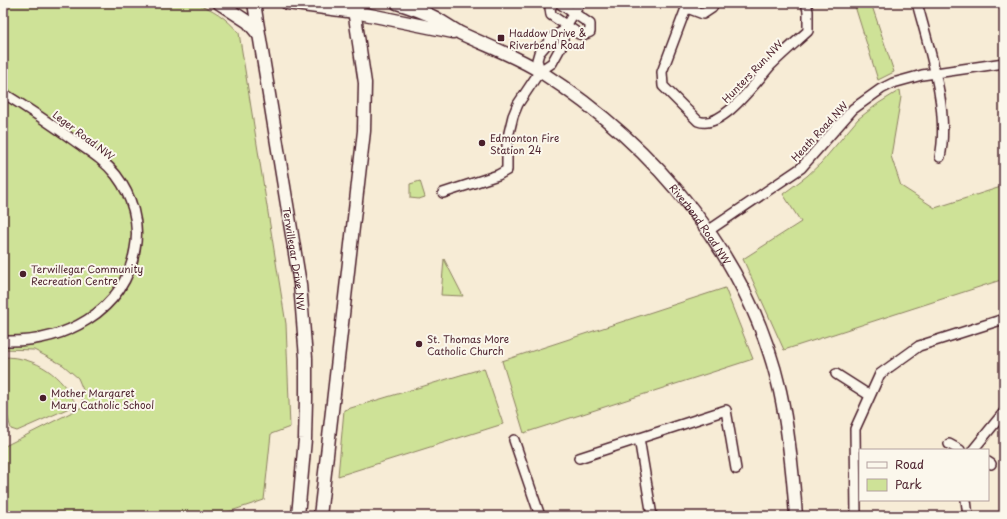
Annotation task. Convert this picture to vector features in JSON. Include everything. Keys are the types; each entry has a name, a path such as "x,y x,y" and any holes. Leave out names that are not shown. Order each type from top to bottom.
{"main road":[{"path":"219,3 252,25 261,40"},
{"name":"Terwillegar Drive NW","path":"254,3 300,284 306,358 306,399 305,439 298,516"},
{"name":"Riverbend Road NW","path":"287,3 354,8 460,33"},
{"name":"Riverbend Road NW","path":"397,3 434,17 460,33 540,71 600,114 648,158 688,204 708,231 732,269 760,330 769,354 780,391 792,471 796,516"},
{"path":"320,516 364,131 364,83 354,8"}],"street":[{"path":"554,3 550,8 551,16 564,28 583,35 590,32 590,24 559,3"},
{"path":"540,71 537,60 539,53 553,36 564,28 580,3"},
{"path":"688,6 703,14 712,8 713,3"},
{"name":"Hunters Run NW","path":"688,6 662,72 663,86 703,123 710,122 735,106 782,54 808,31 808,11 806,3"},
{"path":"917,3 936,73 944,140 940,157"},
{"path":"443,193 498,175 507,170 507,141 513,116 518,104 540,71 552,62 562,43 564,28"},
{"name":"Heath Road NW","path":"708,231 801,168 843,119 871,96 893,83 936,73 1004,63"},
{"name":"Leger Road NW","path":"3,93 46,119 101,160 116,174 134,209 137,230 136,247 129,274 124,285 108,305 86,320 50,336 24,341 3,341"},
{"path":"856,516 855,429 869,395 880,374 919,346 1004,319"},
{"path":"836,374 869,395"},
{"path":"579,458 726,410 736,469"},
{"path":"974,449 1004,412"},
{"path":"639,438 652,516"},
{"path":"514,440 540,516"},
{"path":"949,444 958,449"},
{"path":"966,501 968,516"}],"green space":[{"path":"3,3 193,3 219,14 239,33 286,324 290,427 271,434 264,500 216,516 3,516 3,447 82,407 83,390 78,378 63,365 34,350 3,349"},
{"path":"854,3 871,3 894,72 878,80"},
{"path":"900,90 901,97 891,156 901,186 935,208 1004,186 1004,279 784,350 743,259 801,222 783,194 807,176 821,163 858,119 879,103"},
{"path":"420,181 425,197 419,199 410,198 410,184"},
{"path":"444,259 463,296 441,295"},
{"path":"725,288 753,359 524,433 502,361"},
{"name":"Mother Margaret Mary Catholic School","path":"3,357 27,360 47,370 63,385 76,405 17,431 11,429 3,400"},
{"path":"484,368 503,424 338,476 344,410"}],"place":[{"name":"Haddow Drive & Riverbend Road","path":"501,38"},
{"name":"Edmonton Fire Station 24","path":"482,143"},
{"name":"Terwillegar Community Recreation Centre","path":"23,274"},
{"name":"St. Thomas More Catholic Church","path":"419,344"},
{"name":"Mother Margaret Mary Catholic School","path":"43,398"}]}
